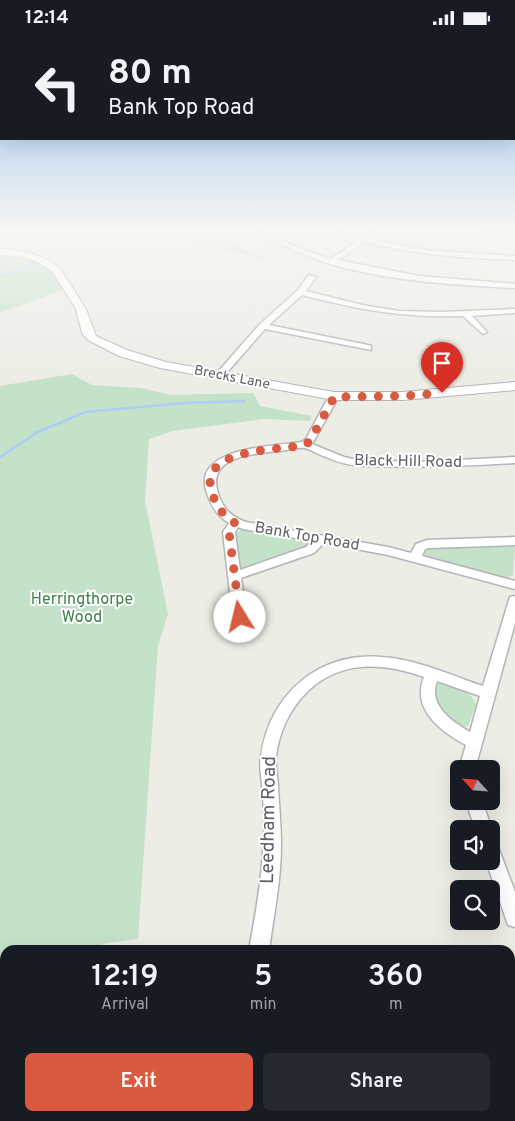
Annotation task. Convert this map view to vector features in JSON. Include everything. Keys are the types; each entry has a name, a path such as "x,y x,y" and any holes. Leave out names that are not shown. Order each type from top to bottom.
{"street":[{"name":"Brecks Lane","path":"65,283 81,309 88,333 100,343 143,359 334,397 403,396 515,386"},
{"path":"220,375 263,326 301,292 308,283"},
{"path":"467,283 515,286"},
{"path":"301,292 359,307 400,313 515,311"},
{"path":"466,313 482,332"},
{"path":"263,326 368,347"},
{"path":"305,445 310,441 334,397"},
{"name":"Black Hill Road","path":"305,445 341,460 357,463 419,465 515,460"},
{"name":"Bank Top Road","path":"305,445 238,455 221,463 210,476 210,487 216,505 222,513 235,523 253,528 416,557 515,585"},
{"path":"235,523 229,532 240,617 252,628"},
{"path":"234,576 310,550 317,545 320,539"},
{"path":"416,557 420,547 427,544 515,541"},
{"path":"469,760 515,600"},
{"name":"Leedham Road","path":"260,945 269,891 272,851 268,755 272,733 288,702 300,688 315,675 346,663 381,661 487,693"},
{"path":"432,675 428,687 430,703 448,727 473,741"},
{"path":"498,870 515,918"}],"green space":[{"path":"0,283 61,283 64,289 0,313"},
{"name":"Herringthorpe Wood","path":"72,374 92,385 141,388 171,395 253,393 260,406 312,416 309,421 263,419 173,431 149,439 145,501 168,614 158,645 138,939 101,945 0,945 0,386"},
{"path":"242,528 308,540 311,544 310,547 247,569 238,567 235,535"},
{"path":"515,545 513,575 506,578 429,557 423,553 424,548 429,546"},
{"path":"439,683 461,688 474,700 476,705 468,726 462,728 456,725 443,713 433,691"}],"waterway":[{"path":"0,457 36,433 85,412 184,403 245,401"}],"route":[{"path":"240,617 229,532 235,523 226,517 216,505 210,487 210,476 214,469 228,458 238,455 305,445 310,441 334,397 403,396 442,393"}]}
